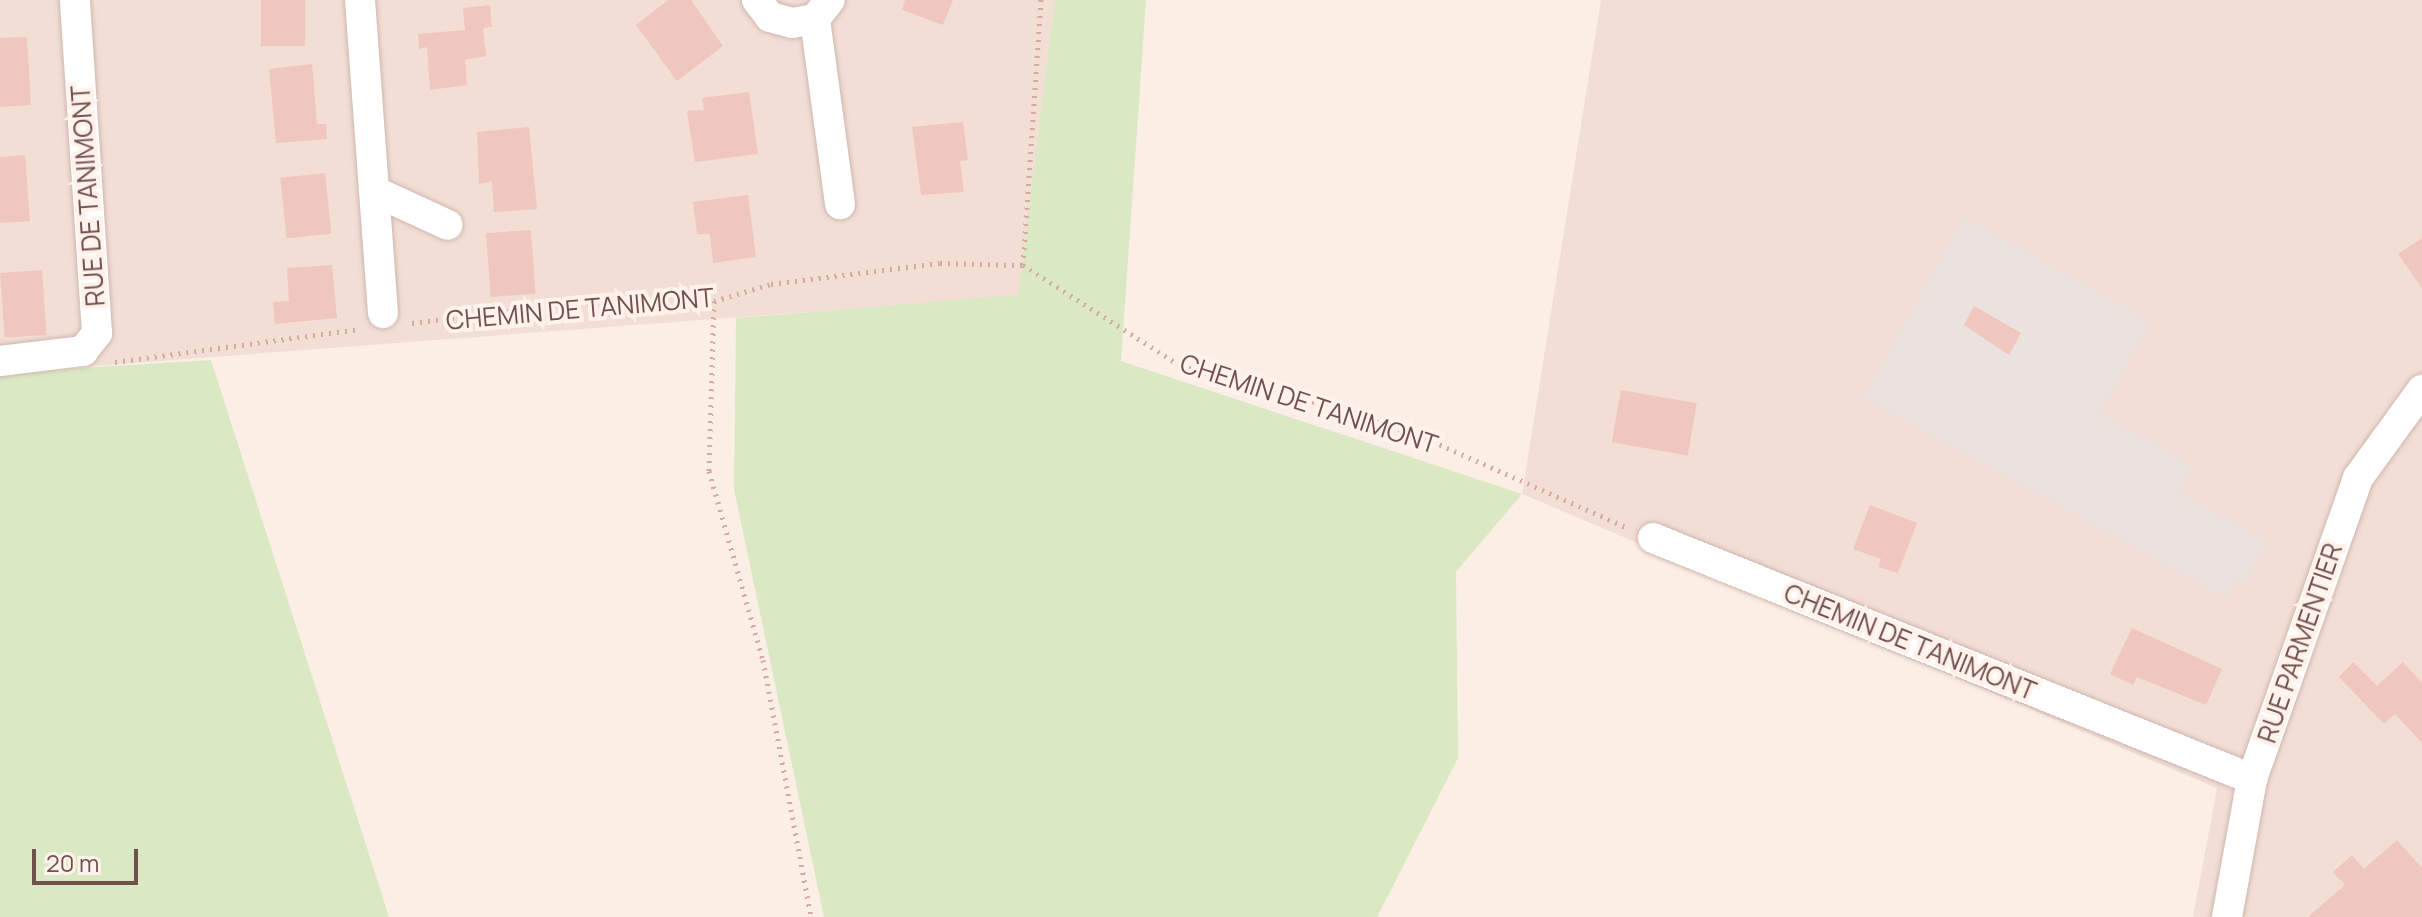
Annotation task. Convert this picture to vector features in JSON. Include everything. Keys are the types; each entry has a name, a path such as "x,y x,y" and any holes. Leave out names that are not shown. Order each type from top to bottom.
{"street":[{"name":"RUE DE TANIMONT","path":"0,361 83,351 97,333 75,0"},
{"path":"360,0 384,322"},
{"path":"757,0 770,17 792,23 823,9 840,204"},
{"path":"374,191 448,225"},
{"name":"RUE PARMENTIER","path":"2227,917 2252,779 2358,478 2422,390"},
{"name":"CHEMIN DE TANIMONT","path":"1653,538 2252,779"}],"path":[{"path":"1023,265 1041,0"},
{"name":"CHEMIN DE TANIMONT","path":"110,363 384,322 563,304 714,301 771,284 940,263 1023,265 1181,366 1425,438 1653,538"},
{"path":"714,301 709,471 763,660 811,917"}],"shaded area":[{"path":"0,0 1055,0 1019,296 0,373"},
{"path":"1601,0 2422,0 2422,917 2193,917 2217,788 1522,494"},
{"path":"1964,216 2151,321 2100,413 2193,465 2179,492 2269,542 2245,584 2237,580 2226,598 1863,398"}],"green space":[{"path":"1055,0 1146,0 1121,361 1522,494 1456,572 1458,758 1377,917 824,917 734,489 736,318 1018,295"},
{"path":"211,360 389,917 0,917 0,373"}],"building":[{"path":"261,0 305,0 305,46 261,46"},
{"path":"668,0 691,0 723,46 677,81 636,25"},
{"path":"905,0 953,0 943,25 902,10"},
{"path":"490,5 492,27 483,28 486,56 465,60 467,85 430,90 427,47 419,49 418,34 465,30 463,8"},
{"path":"27,37 31,105 0,107 0,38"},
{"path":"312,64 317,124 326,124 327,139 276,143 269,69"},
{"path":"749,92 758,154 695,162 687,111 704,110 702,98"},
{"path":"963,122 968,160 960,161 964,192 921,195 912,127"},
{"path":"529,127 537,209 494,212 492,181 479,184 477,132"},
{"path":"25,155 30,221 0,223 0,157"},
{"path":"325,173 331,234 287,238 280,178"},
{"path":"748,195 756,257 713,263 710,234 697,234 693,202"},
{"path":"531,230 535,294 491,297 486,233"},
{"path":"2422,238 2422,288 2398,254"},
{"path":"332,265 337,318 275,324 273,302 289,301 287,268"},
{"path":"42,270 47,335 5,338 0,273"},
{"path":"1974,306 2021,333 2009,355 1964,325"},
{"path":"1621,390 1697,403 1688,456 1612,442"},
{"path":"1870,505 1917,523 1898,573 1878,567 1881,559 1853,549"},
{"path":"2132,628 2222,669 2206,705 2137,677 2133,685 2110,674"},
{"path":"2353,662 2377,686 2403,662 2422,683 2422,743 2395,714 2384,724 2339,677"},
{"path":"2397,840 2422,868 2422,917 2308,917 2345,885 2333,872 2352,855 2364,869"}]}
